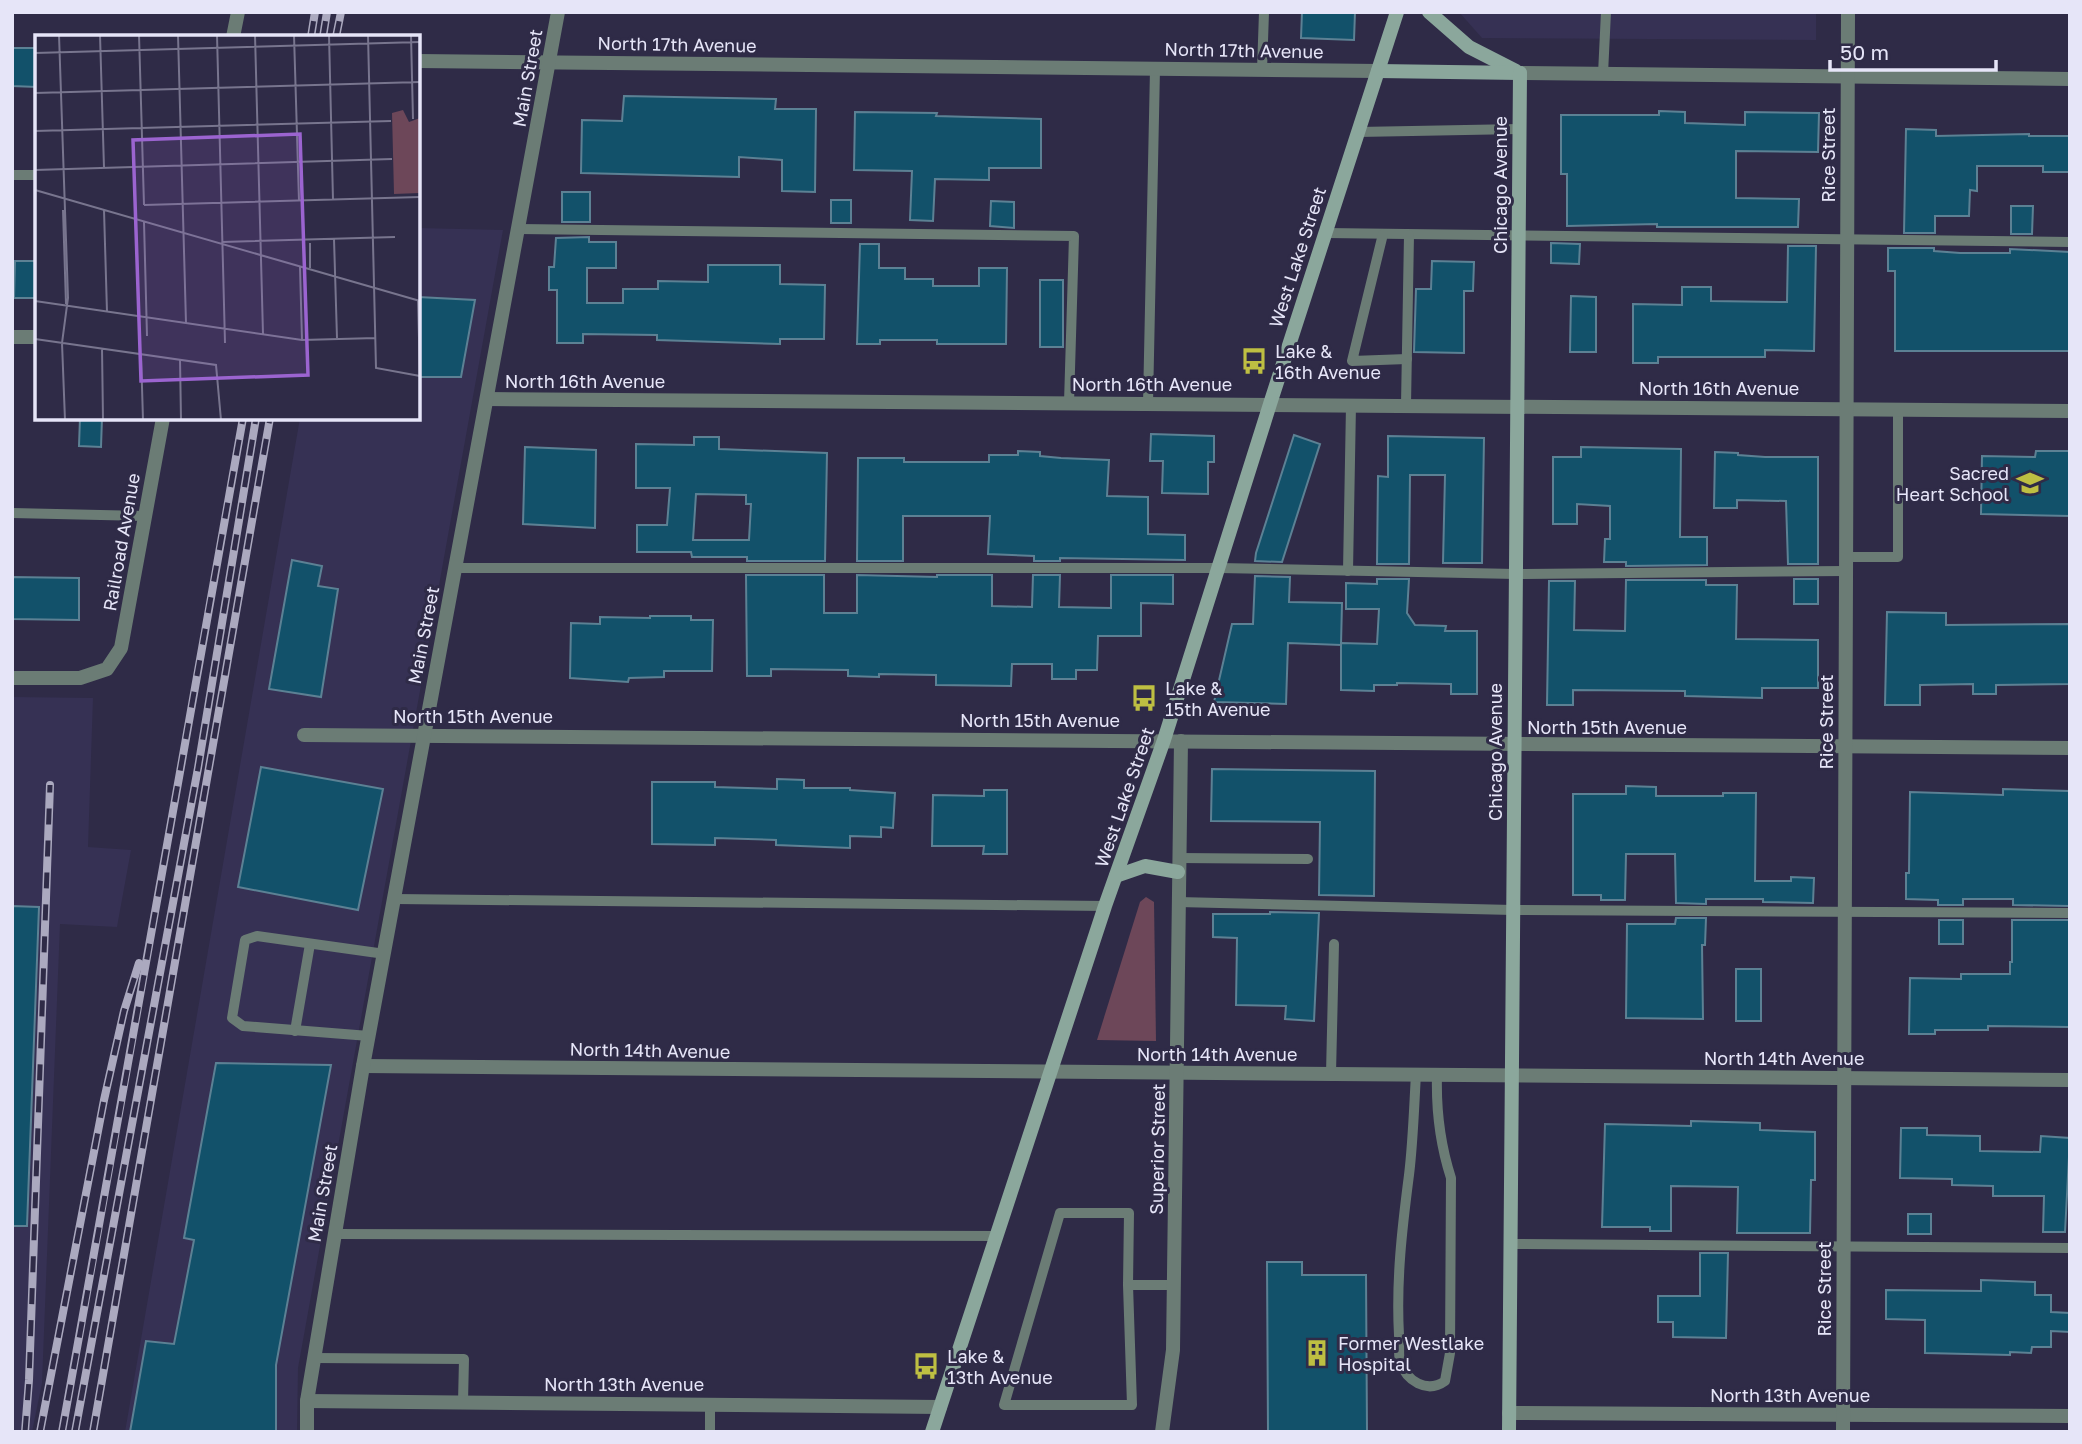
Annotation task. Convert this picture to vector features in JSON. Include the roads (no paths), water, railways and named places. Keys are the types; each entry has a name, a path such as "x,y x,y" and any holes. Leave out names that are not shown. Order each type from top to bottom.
{"main road":[{"name":"West Lake Street","path":"932,1432 1105,906 1164,740 1397,12"},
{"path":"1429,12 1469,47 1520,73"},
{"name":"North 17th Avenue","path":"1378,71 1520,73"},
{"name":"Chicago Avenue","path":"1509,1432 1520,73"},
{"path":"1116,876 1145,866 1179,865"}],"street":[{"path":"233,35 238,12"},
{"name":"Main Street","path":"307,1432 307,1401 363,1066 558,12"},
{"name":"Rice Street","path":"1843,1432 1848,12"},
{"name":"North 17th Avenue","path":"420,61 1378,71"},
{"name":"North 17th Avenue","path":"1520,73 2070,79"},
{"path":"12,337 35,337"},
{"name":"North 16th Avenue","path":"487,399 2070,411"},
{"name":"Railroad Avenue","path":"12,678 80,678 107,669 121,648 163,420"},
{"name":"North 15th Avenue","path":"304,735 2070,748"},
{"name":"Superior Street","path":"1162,1432 1173,1350 1181,741"},
{"name":"North 14th Avenue","path":"363,1066 2070,1080"},
{"name":"North 13th Avenue","path":"307,1401 940,1407"},
{"name":"North 13th Avenue","path":"1509,1413 2070,1416"}],"lane":[{"path":"1262,69 1264,12"},
{"path":"1603,74 1606,12"},
{"path":"1149,403 1155,69"},
{"path":"1358,132 1519,129"},
{"path":"12,175 35,175"},
{"path":"519,229 1074,236 1069,403"},
{"path":"1326,233 2070,242"},
{"path":"1384,234 1352,361 1407,359"},
{"path":"1406,405 1409,235"},
{"path":"1348,571 1351,405"},
{"path":"455,568 1219,568 1516,574 1846,564 1898,557 1898,409"},
{"path":"12,513 145,516"},
{"path":"1179,865 1308,859"},
{"path":"395,899 1105,906"},
{"path":"1178,902 1513,910 2070,913"},
{"path":"369,1037 243,1026 232,1018 236,986 245,940 257,936 385,954"},
{"path":"295,1031 310,944"},
{"path":"1331,1074 1334,944"},
{"path":"1416,1074 1409,1173 1401,1230 1397,1310 1400,1361 1409,1378 1433,1388 1445,1381 1450,1353 1451,1178 1442,1150 1436,1102 1437,1074"},
{"path":"1060,1213 1129,1213 1128,1285 1132,1405 1004,1405 1060,1213"},
{"path":"335,1234 995,1236"},
{"path":"1510,1244 2070,1248"},
{"path":"1128,1285 1174,1285"},
{"path":"314,1358 464,1359 463,1402"},
{"path":"710,1404 710,1432"}],"railway":[{"path":"311,35 315,12"},
{"path":"323,35 327,12"},
{"path":"336,35 341,12"},
{"path":"62,1432 243,420"},
{"path":"75,1432 198,768 256,420"},
{"path":"93,1432 270,420"},
{"path":"25,1432 50,785"},
{"path":"40,1432 104,1100 124,1011 139,963"}],"place":[{"name":"Lake & 16th Avenue","path":"1254,361"},
{"name":"Sacred Heart School","path":"2030,483"},
{"name":"Lake & 15th Avenue","path":"1144,698"},
{"name":"Former Westlake Hospital","path":"1317,1353"},
{"name":"Lake & 13th Avenue","path":"926,1366"}]}
